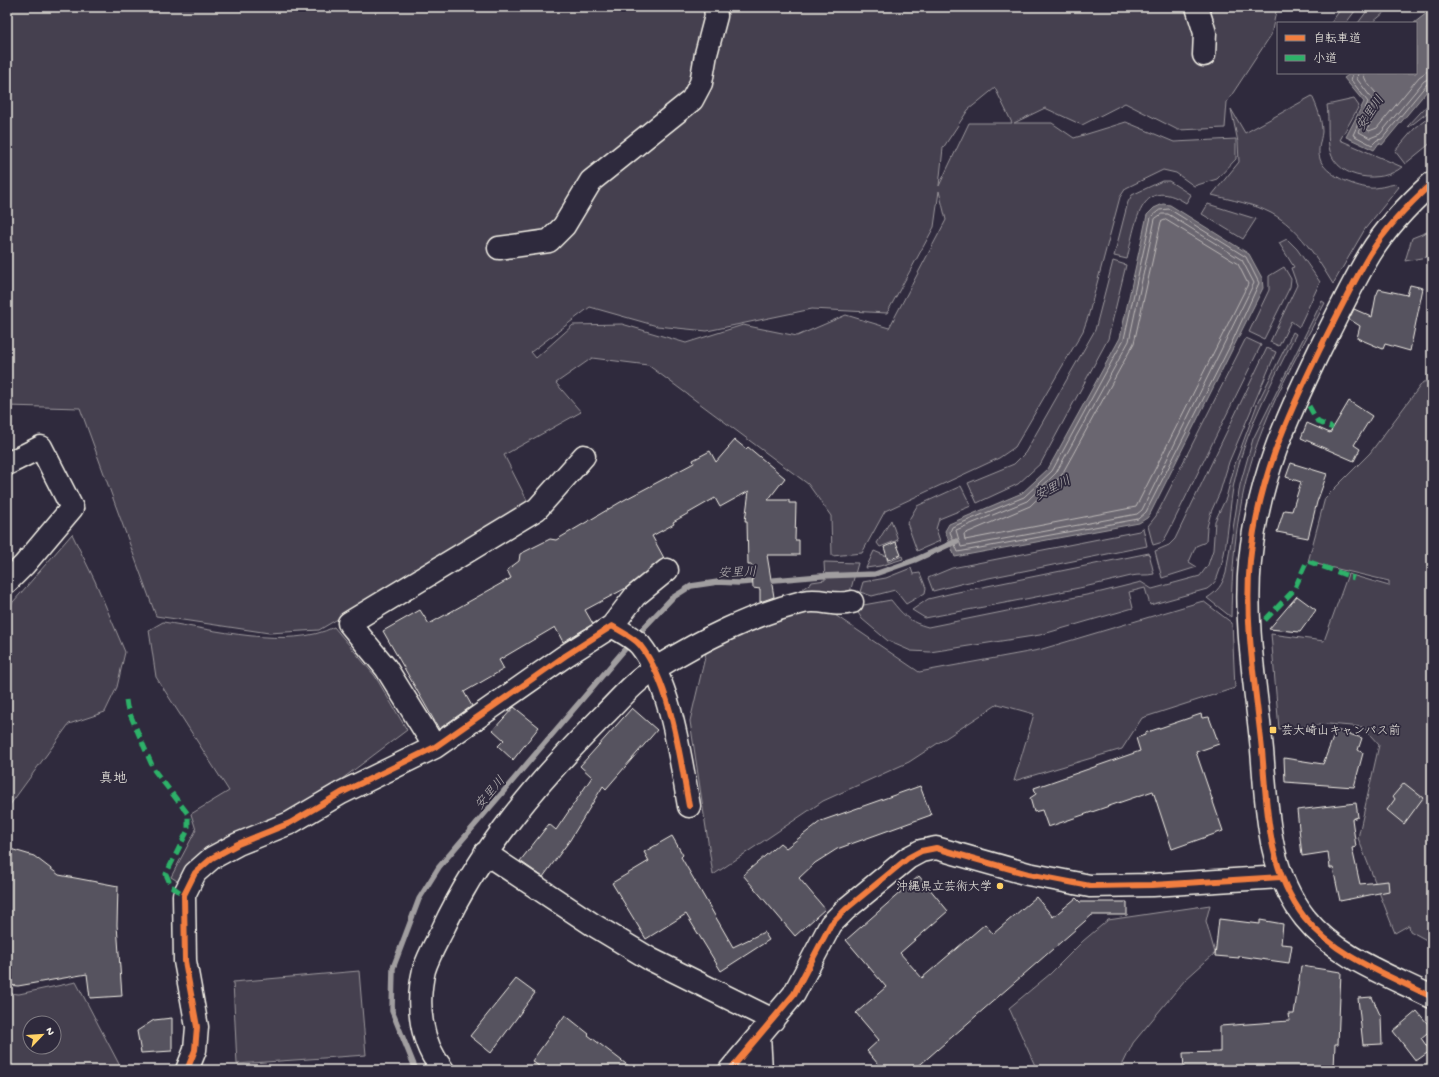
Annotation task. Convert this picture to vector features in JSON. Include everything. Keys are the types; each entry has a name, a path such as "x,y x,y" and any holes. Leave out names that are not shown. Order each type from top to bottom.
{"street":[{"path":"500,248 549,241 553,238 564,226 591,181 692,100 701,83 706,54 716,16 715,7"},
{"path":"1197,7 1205,33 1204,56"},
{"path":"1432,183 1392,224 1371,252 1356,278 1298,394 1281,432 1270,464 1254,526 1250,564 1249,602 1252,652 1270,838 1281,877 1303,916 1332,945 1349,956 1432,997"},
{"path":"7,464 41,447 72,508 24,565 7,582"},
{"path":"435,747 386,668 349,623 538,509 584,456"},
{"path":"624,634 635,596 667,570"},
{"path":"443,1070 436,1062 424,1036 419,1008 424,969 454,904 485,853 561,757 644,675 710,637 745,621 804,602 819,600 841,605 852,602"},
{"path":"187,1070 195,1050 197,1027 185,962 184,895 195,873 212,858 231,848 290,823 341,793 435,747 565,656 624,634"},
{"path":"624,634 655,668 676,732 689,806"},
{"path":"730,1070 794,994 831,924 846,909 908,858 920,851 936,848 1028,874 1090,886 1153,885 1281,877"},
{"path":"485,853 592,924 650,959 773,1020"},
{"path":"759,1036 761,1070"}],"shaded area":[{"path":"7,7 1277,7 1271,35 1227,102 1225,128 1178,130 1125,103 1082,125 1045,108 1014,123 1052,123 1074,138 1126,122 1174,142 1236,139 1236,159 1217,179 1194,186 1176,173 1163,170 1126,188 1120,197 1083,331 1015,447 999,458 885,511 862,553 832,556 831,516 808,484 648,365 592,358 556,383 581,412 504,455 530,506 319,630 269,633 156,616 80,408 7,406","holes":["995,88 1012,123 969,123 939,186 943,148 968,110","939,191 946,220 889,328 846,315 797,336 743,325 686,343 622,324 573,325 536,358 531,352 590,307 657,326 707,331 812,309 887,313 934,227"]},
{"path":"1342,7 1358,7 1347,22 1332,22"},
{"path":"1370,7 1391,7 1373,22 1359,22"},
{"path":"1312,96 1319,113 1322,127 1319,155 1323,165 1341,179 1363,187 1375,188 1396,184 1399,187 1365,229 1333,284 1299,235 1281,219 1257,207 1212,195 1239,162 1238,142 1231,109 1245,133"},
{"path":"1354,99 1359,106 1340,140 1402,167 1383,176 1373,177 1351,173 1342,168 1335,161 1329,147 1327,105"},
{"path":"1432,100 1432,109 1409,127 1408,126"},
{"path":"1432,115 1432,142 1405,164 1395,151 1415,128"},
{"path":"1162,181 1169,181 1191,195 1186,203 1170,195 1158,195 1149,199 1142,208 1137,219 1127,259 1114,256 1128,202 1132,195"},
{"path":"1208,204 1256,219 1243,239 1202,214"},
{"path":"1432,230 1432,256 1405,261 1412,238"},
{"path":"1287,239 1297,249 1320,282 1299,327 1291,321 1279,346 1270,342 1297,285 1291,268 1294,267 1279,243"},
{"path":"1113,261 1126,265 1108,339 1041,463 1018,484 977,503 968,483 1014,464 1025,453 1095,330"},
{"path":"1284,267 1291,279 1290,287 1264,339 1249,332 1269,290 1269,276"},
{"path":"1322,301 1325,303 1276,398 1262,431 1247,477 1235,546 1231,617 1207,598 1219,587 1226,573 1240,485 1253,439"},
{"path":"1293,332 1296,334 1259,409 1244,448 1233,488 1226,546 1221,568 1215,581 1207,589 1150,605 1145,588 1129,592 1133,608 1040,635 930,652 911,651 888,641 862,619 857,611 858,606 891,600 899,610 911,620 928,627 1101,592 1141,582 1152,589 1200,576 1208,565 1213,550 1215,521 1226,498 1235,464 1258,402"},
{"path":"1246,338 1261,345 1168,533 1163,542 1153,545 1148,526 1156,516"},
{"path":"1267,348 1276,352 1229,462 1220,492 1211,512 1207,527 1206,542 1196,546 1189,562 1197,567 1162,578 1155,551 1169,545 1175,539"},
{"path":"1432,381 1432,943 1410,931 1409,925 1395,933 1358,838 1379,745 1363,727 1328,724 1279,729 1271,634 1324,641 1348,574 1389,586 1389,581 1308,562 1325,498 1370,453 1423,382"},
{"path":"961,486 971,506 939,519 936,529 940,541 917,551 907,523 917,506"},
{"path":"891,520 898,540 880,547 877,543"},
{"path":"1143,528 1147,546 964,583 933,591 928,578 952,568 1139,531"},
{"path":"72,534 95,581 125,652 117,687 105,712 69,724 7,809 7,609"},
{"path":"874,551 886,556 888,562 902,556 903,559 880,566 866,568"},
{"path":"1149,553 1154,574 1134,575 1080,588 925,618 912,610 928,599"},
{"path":"824,562 858,563 849,596 787,600 812,582 825,580"},
{"path":"911,568 913,574 920,573 926,588 925,593 906,604 895,590 872,596 860,592 863,582 886,578"},
{"path":"1203,601 1232,623 1235,688 1142,718 1122,749 1014,781 1034,714 998,704 909,762 823,801 713,875 690,721 706,653 743,632 807,605 832,613 919,672 1039,650"},
{"path":"163,622 227,633 273,637 295,637 316,634 334,627 375,676 407,730 326,791 179,882 171,877 196,830 191,814 229,791 156,677 149,630"},
{"path":"1210,905 1206,921 1215,953 1185,980 1133,1043 1120,1070 1037,1070 1009,1008 1050,974 1083,941 1108,920"},
{"path":"359,971 366,1055 237,1064 233,982"},
{"path":"76,982 119,1064 127,1070 12,1070 7,1060 7,993 19,994"}],"water":[{"path":"1432,9 1432,85 1382,145 1379,143 1374,150 1346,137 1364,102 1344,78 1350,74 1417,74 1417,22 1415,22"},
{"path":"1163,204 1170,205 1249,254 1262,278 1263,288 1150,514 1139,523 955,557 945,531 949,524 1022,493 1048,469 1120,338 1147,215 1154,208"}],"building":[{"path":"1410,285 1423,288 1410,351 1385,344 1383,349 1357,338 1360,326 1349,319 1354,309 1372,317 1376,296 1379,289 1407,295"},
{"path":"1349,401 1372,416 1354,445 1360,449 1354,461 1301,438 1307,423 1330,433"},
{"path":"735,440 746,449 748,447 785,478 768,500 789,500 789,503 796,503 795,540 799,540 799,555 767,555 774,597 760,602 760,589 753,588 752,565 748,565 747,521 745,521 749,491 720,507 715,498 652,536 664,558 626,588 585,610 593,624 563,642 555,627 499,660 504,669 464,692 472,706 439,729 383,631 420,610 429,624 511,578 507,570 519,561 520,554 550,539 556,540 624,500 694,463 693,460 710,451 716,462"},
{"path":"1291,463 1327,474 1317,502 1308,538 1277,532 1284,510 1292,511 1301,482 1286,477"},
{"path":"896,542 901,555 888,560 884,547"},
{"path":"1297,596 1316,610 1300,632 1269,629"},
{"path":"514,707 539,727 513,760 498,746 504,740 493,730"},
{"path":"632,708 657,730 606,789 603,786 570,840 543,877 520,861 549,824 556,830 592,777 580,766"},
{"path":"1201,714 1202,718 1209,717 1219,744 1196,752 1223,831 1172,849 1153,791 1048,827 1042,810 1034,812 1030,798 1036,794 1034,788 1140,751 1136,738 1145,735 1145,733"},
{"path":"1336,730 1362,738 1358,750 1363,753 1354,787 1285,782 1284,758 1323,764"},
{"path":"1404,783 1423,798 1404,824 1387,810 1395,799 1393,796"},
{"path":"920,786 931,815 837,849 815,863 799,878 825,909 795,936 743,875 780,843 786,848 821,821"},
{"path":"1356,803 1358,817 1352,819 1356,847 1352,848 1360,884 1388,881 1389,891 1340,901 1333,868 1330,868 1328,852 1302,856 1297,810"},
{"path":"672,836 683,855 681,857 733,947 764,932 769,940 721,971 686,914 646,939 612,883 649,861 644,852"},
{"path":"7,848 34,856 59,875 118,886 117,925 122,996 90,998 87,974 18,986 7,985"},
{"path":"919,876 948,911 900,953 922,978 985,924 993,934 1036,897 1053,917 1076,898 1080,902 1127,902 1127,915 1092,915 914,1070 883,1070 867,1051 879,1040 856,1013 886,987 846,940"},
{"path":"1219,919 1260,924 1260,920 1283,924 1281,944 1292,945 1289,963 1239,956 1239,958 1215,956"},
{"path":"1301,966 1341,972 1338,1044 1335,1044 1334,1069 1184,1070 1183,1053 1220,1052 1220,1026 1289,1021 1288,1014 1294,1014"},
{"path":"516,979 535,993 491,1053 470,1036"},
{"path":"1372,997 1381,1017 1382,1044 1363,1045 1358,998"},
{"path":"1417,1011 1432,1029 1421,1038 1430,1051 1416,1061 1393,1031"},
{"path":"565,1015 589,1034 588,1035 634,1070 544,1070 532,1061"},
{"path":"172,1018 172,1051 141,1053 137,1031 154,1020"}],"waterway":[{"name":"安里川","path":"636,636 672,598 691,586 718,582 738,583 821,576 875,574 915,560 957,541"},
{"name":"安里川","path":"416,1070 392,1011 393,968 419,899 439,867 631,642"}],"marked path":[{"path":"1309,406 1318,422 1333,428"},
{"path":"1265,620 1294,590 1307,561 1354,578"},
{"path":"126,700 127,707 154,770 188,814 188,830 166,874 171,886 184,895"}],"cycle path":[{"path":"1432,183 1398,217 1370,254 1321,347 1296,399 1275,451 1260,504 1250,561 1248,608 1265,794 1271,838 1283,880 1292,899 1305,918 1332,944 1364,964 1432,997"},
{"path":"187,1070 195,1050 197,1027 185,961 184,895 195,873 212,858 238,844 290,823 341,793 435,747 565,656 612,626 637,642 651,661 667,700 673,722 689,806"},
{"path":"730,1070 794,994 831,924 846,909 908,858 921,851 936,848 1028,874 1090,886 1153,885 1281,877"}],"place":[{"name":"芸大崎山キャンパス前","path":"1273,730"},
{"name":"沖縄県立芸術大学","path":"1000,886"}],"district":[{"name":"真地","path":"113,777"}]}
